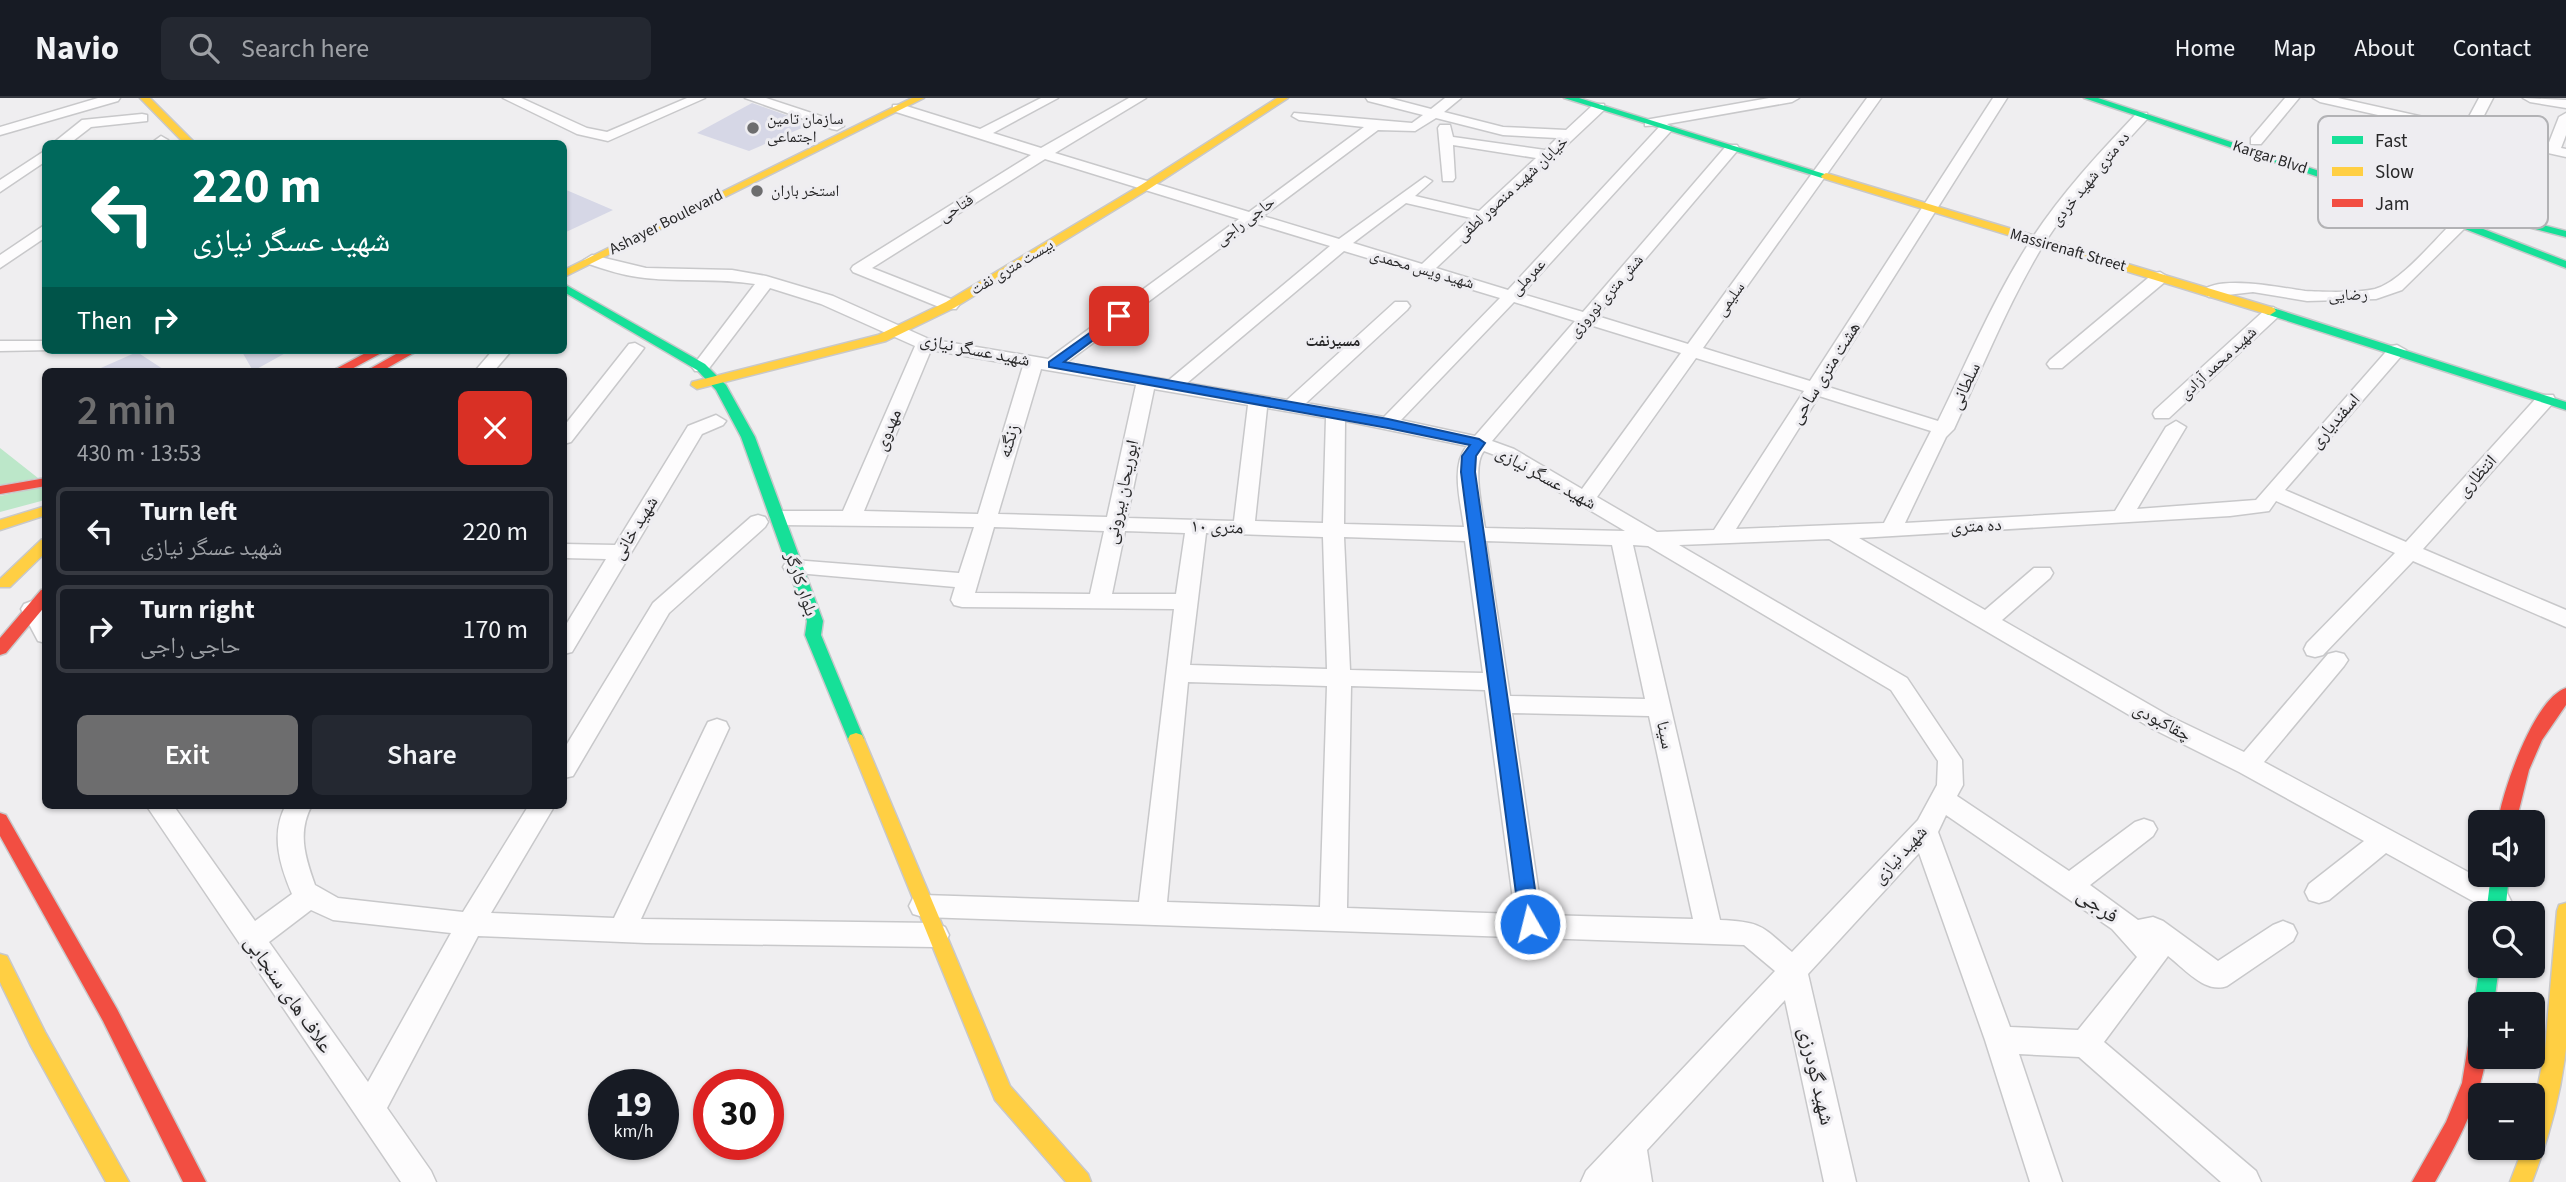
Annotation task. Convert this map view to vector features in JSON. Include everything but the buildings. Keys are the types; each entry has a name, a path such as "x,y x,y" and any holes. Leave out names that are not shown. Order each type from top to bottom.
{"main road":[{"path":"122,98 160,140"},
{"path":"145,98 187,140"},
{"name":"Ashayer Boulevard","path":"567,258 837,126 897,103 919,98"},
{"name":"بیست متری نفت","path":"717,379 763,370 882,338 950,305 1145,187 1283,98"},
{"name":"Massirenaft Street","path":"1569,98 2398,350 2566,406"},
{"name":"Kargar Blvd","path":"2089,98 2318,172"},
{"name":"Kargar Blvd","path":"2125,98 2318,161"},
{"name":"Ashayer Boulevard","path":"567,272 897,103"},
{"name":"Kargar Blvd","path":"2473,228 2566,266"},
{"name":"Kargar Blvd","path":"2509,228 2566,250"},
{"path":"2543,228 2566,234"},
{"name":"بلوار کارگر","path":"567,289 695,377 717,379 736,408 762,520 794,567 815,621 813,635 797,626"},
{"path":"629,345 653,358"},
{"path":"344,368 373,354"},
{"path":"378,368 405,354"},
{"path":"695,377 719,427"},
{"path":"0,490 42,483"},
{"path":"0,525 42,512"},
{"path":"42,515 31,525 34,530 42,530"},
{"path":"3,590 42,546"},
{"path":"0,563 3,590"},
{"path":"0,649 39,602"},
{"path":"813,635 1002,1093 1080,1182"},
{"path":"2509,810 2524,752 2543,718 2563,701"},
{"path":"2543,718 2566,729"},
{"path":"0,820 110,1015 195,1182"},
{"path":"2521,1182 2535,1156 2546,1108 2563,975 2566,911"},
{"path":"0,962 37,1039 118,1182"},
{"path":"2423,1182 2454,1128 2467,1094 2472,1069"}],"street":[{"path":"0,131 113,98"},
{"path":"510,98 583,131 608,137 698,98"},
{"path":"527,106 544,98"},
{"path":"752,98 837,126"},
{"path":"981,134 1051,98"},
{"name":"فتاحی","path":"950,305 859,269 1042,154 1139,98"},
{"path":"1351,120 1375,98 1503,131 1570,135"},
{"path":"1299,116 1351,120 1375,126 1415,127 1454,98"},
{"path":"1658,125 1791,98"},
{"name":"سلیمی","path":"1585,499 1874,98"},
{"name":"هشت متری ساحی","path":"1721,536 1816,388 1926,208 2000,98"},
{"path":"2256,141 2292,98"},
{"path":"2320,98 2400,116"},
{"path":"2387,113 2397,98"},
{"path":"2476,116 2486,98"},
{"path":"2530,98 2566,104"},
{"name":"شهید ویس محمدی","path":"897,103 981,134 1145,187 1587,318 1944,429"},
{"name":"خیابان شهید منصور لطفی","path":"1425,270 1599,107"},
{"name":"ده متری شهید خردی","path":"2038,242 2102,159 2142,116"},
{"path":"2559,151 2566,117"},
{"path":"64,140 87,123 142,118"},
{"name":"عمرملی","path":"1388,424 1511,295 1658,125"},
{"name":"حاجی راجی","path":"1054,364 1375,126"},
{"path":"1448,178 1446,134 1548,155"},
{"name":"شش متری نوروزی","path":"1479,443 1732,148"},
{"path":"0,187 42,156"},
{"path":"0,174 42,175"},
{"path":"1173,386 1341,245 1425,181"},
{"path":"1403,198 1483,216"},
{"name":"رضایی","path":"2209,292 2253,287 2307,296 2376,294 2396,286 2455,228"},
{"path":"0,263 42,232"},
{"name":"سلطانی","path":"1891,530 1938,435 1944,429 1994,323 2038,242"},
{"name":"شهید عسگر نیازی","path":"592,260 646,273 732,275 766,281 827,300 925,344 1054,364 1479,443 1507,453 1654,539"},
{"path":"2056,364 2160,277"},
{"path":"695,377 766,281"},
{"path":"1291,407 1401,306"},
{"name":"شهید محمد آزادی","path":"2169,421 2273,312"},
{"name":"مهدوی","path":"851,517 925,344"},
{"path":"0,346 42,345"},
{"path":"567,434 629,345"},
{"name":"اسفندیاری","path":"2280,496 2398,350"},
{"path":"487,368 499,354"},
{"name":"زنگنه","path":"968,581 984,520 1034,361"},
{"name":"ابوریحان بیرونی","path":"1099,602 1146,381"},
{"name":"انتظاری","path":"2248,765 2325,655 2408,552 2546,399"},
{"path":"1244,528 1258,401"},
{"path":"1333,918 1339,678 1333,531 1336,415"},
{"path":"2122,517 2169,421"},
{"name":"شهید خانی","path":"567,641 695,430 719,427"},
{"path":"1479,443 1469,456 1468,472 1530,924"},
{"path":"2280,496 2566,619"},
{"name":"ده متری","path":"1654,539 1891,530 2122,517 2262,506 2280,496"},
{"name":"۱۰ متری","path":"762,520 851,517 1654,539"},
{"path":"567,764 661,608 762,520"},
{"path":"1152,912 1177,673 1196,527"},
{"name":"چقاکبودی","path":"1833,532 2162,723 2248,765 2486,901"},
{"name":"سینا","path":"1621,538 1709,931"},
{"name":"شهید نیازی","path":"1597,1182 1924,830 1950,785 1950,760 1899,684 1654,539"},
{"path":"567,551 619,552"},
{"path":"794,567 968,581 962,600 1187,602"},
{"path":"1986,621 2042,573"},
{"path":"1177,673 1339,678 1659,708"},
{"path":"622,930 717,728"},
{"name":"فرجی","path":"1942,799 2122,921 2154,956 2085,1044"},
{"name":"علاف های سنجابی","path":"162,809 420,1182"},
{"path":"296,809 290,850 304,892 333,909 470,924 622,930 935,935"},
{"path":"370,1109 470,924 539,809"},
{"path":"2070,886 2144,829"},
{"path":"1924,830 2000,1040 2046,1182"},
{"path":"2319,892 2383,840"},
{"path":"252,939 310,896"},
{"path":"923,906 1750,933 1793,970"},
{"path":"2133,932 2153,929 2217,977 2283,933"},
{"name":"شهید گودرزی","path":"1793,970 1840,1182"},
{"path":"2000,1040 2085,1044 2245,1182"},
{"path":"1631,1145 1636,1182"}],"green space":[{"path":"0,448 38,478 0,485"},
{"path":"42,487 42,501 0,512 0,496"}],"traffic: fast":[{"path":"1569,98 1826,176"},
{"path":"2089,98 2318,174"},
{"path":"2471,228 2566,265"},
{"path":"2543,228 2566,234"},
{"path":"567,289 701,367 721,388 748,437 815,621 813,635 856,739"},
{"path":"2270,311 2566,406"},
{"path":"2497,901 2498,887"},
{"path":"2486,992 2487,978"}],"traffic: slow":[{"path":"145,98 187,140"},
{"path":"567,273 919,98"},
{"path":"697,385 882,338 950,305 1145,187 1283,98"},
{"path":"1826,176 2270,311"},
{"path":"0,525 42,511"},
{"path":"5,583 42,547"},
{"path":"856,739 1002,1093 1080,1182"},
{"path":"2521,1182 2534,1149 2550,1083 2559,1015 2566,911"},
{"path":"0,962 38,1039 118,1182"}],"traffic: jam":[{"path":"344,368 373,354"},
{"path":"378,368 405,354"},
{"path":"0,490 42,483"},
{"path":"0,649 42,599"},
{"path":"2509,810 2527,754 2544,723 2566,694"},
{"path":"0,820 110,1015 195,1182"},
{"path":"2423,1182 2454,1128 2472,1083 2474,1069"}],"place":[{"name":"سازمان تامین اجتماعی","path":"753,128"},
{"name":"استخر باران","path":"757,191"}],"district":[{"name":"مسیرنفت","path":"1333,341"}],"route":[{"path":"1119,316 1054,364 1479,443 1469,456 1468,472 1530,924"}]}
